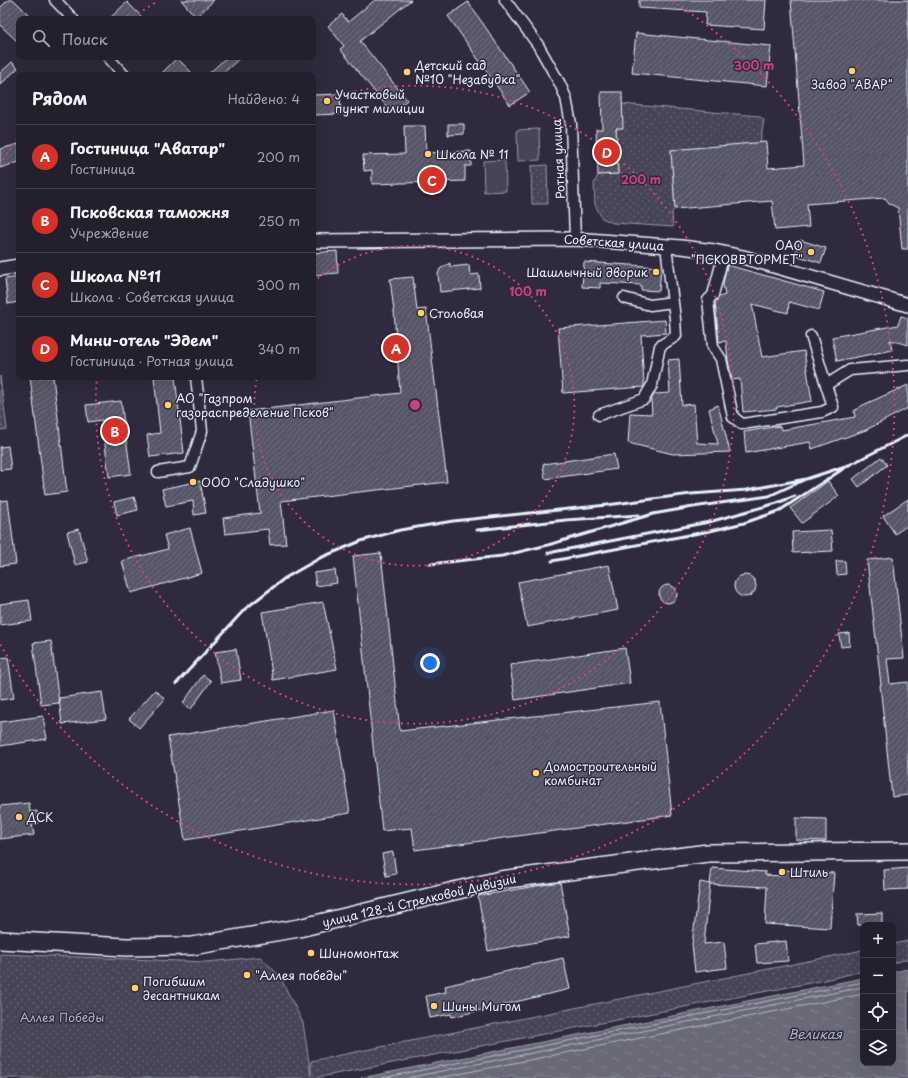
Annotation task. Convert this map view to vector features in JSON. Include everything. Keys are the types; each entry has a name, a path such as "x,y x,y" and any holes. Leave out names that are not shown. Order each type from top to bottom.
{"main road":[{"name":"улица 128-й Стрелковой Дивизии","path":"1,939 126,947 192,946 299,928 500,880 708,853 908,851"}],"street":[{"path":"55,0 70,16"},
{"name":"Ротная улица","path":"506,0 538,45 560,84 566,98 571,124 575,238"},
{"path":"111,60 121,72"},
{"name":"Советская улица","path":"316,241 575,238 714,251 743,257 908,305"},
{"path":"599,415 644,399 652,385 660,346 676,336 666,246"},
{"path":"724,253 713,295 708,300 714,347 720,359 733,418 742,424 822,412 833,407 811,336"},
{"path":"0,269 16,266"},
{"path":"624,298 650,306 673,302"},
{"path":"826,385 850,370 908,365"},
{"path":"158,472 190,467 202,431 196,380"}],"green space":[{"path":"622,104 759,116 764,120 760,143 671,150 675,209 672,212 673,227 613,223 602,218 595,205 594,184 598,175 618,174 616,128 622,128"},
{"path":"539,129 540,160 518,161 517,130"},
{"path":"505,160 506,191 484,192 483,161"},
{"path":"547,165 548,204 532,204 531,166"},
{"path":"0,376 7,429 0,430"},
{"path":"908,941 908,959 896,962 896,943"},
{"name":"Аллея Победы","path":"860,951 860,972 820,981 314,1078 0,1078 0,954 206,962 260,957 279,975 303,1023 311,1075 311,1061"}],"water":[{"name":"Великая","path":"908,969 908,1078 361,1078 860,979 860,1066 896,1066 896,971"}],"building":[{"path":"8,0 14,0 30,16 16,16 16,40 0,25 0,8"},
{"path":"181,0 214,0 197,16 195,16"},
{"path":"375,0 411,0 360,41 407,100 392,113 340,49 344,46 328,26 342,14 348,22"},
{"path":"639,0 766,0 764,29 705,25 706,12 639,8"},
{"name":"Завод \"АВАР\"","path":"791,0 908,0 908,249 902,249 898,208 890,204 885,198 807,204 809,227 775,230 772,201 675,209 671,150 766,142 768,168 804,165"},
{"path":"127,2 141,16 112,16"},
{"path":"468,2 530,92 510,105 448,16"},
{"path":"636,33 771,46 767,86 632,73"},
{"path":"175,60 179,60 191,72 163,72"},
{"path":"224,60 238,60 224,72 210,72"},
{"path":"12,62 18,68 0,85 0,73"},
{"path":"601,92 622,92 623,128 616,128 618,174 598,175 596,129 602,129"},
{"path":"340,94 341,114 316,115 316,95"},
{"path":"448,124 464,124 464,134 448,135"},
{"name":"Школа № 11","path":"404,126 425,126 426,153 471,151 471,166 465,166 465,181 372,184 372,170 364,171 363,155 405,154"},
{"path":"16,145 16,163 0,168 0,149"},
{"name":"ОАО \"ПСКОВВТОРМЕТ\"","path":"800,240 826,248 821,263 795,255"},
{"path":"337,251 338,273 316,275 316,253"},
{"path":"584,262 661,267 659,291 641,290 641,285 600,283 600,288 582,287"},
{"path":"450,263 450,267 469,265 470,275 479,274 480,288 440,292 438,274 440,269"},
{"path":"727,265 824,292 819,310 789,302 788,313 752,304 762,357 804,351 812,401 777,407 777,409 743,412 740,379 732,380 726,341 719,342 715,302 719,297 725,295 723,284"},
{"path":"16,277 16,303 8,304 5,279"},
{"path":"413,277 417,310 426,309 447,482 281,501 286,544 270,545 268,529 225,534 223,518 260,513 248,411 400,393 390,279"},
{"path":"901,316 908,318 908,345 890,340 892,350 837,361 832,337 898,325"},
{"path":"665,320 666,333 641,335 644,387 563,393 558,328"},
{"path":"679,359 682,405 694,404 697,443 718,444 709,409 718,405 730,452 673,454 628,443 630,413 652,414 651,400 654,394 670,393 668,360"},
{"path":"30,380 53,380 67,492 45,495"},
{"name":"АО \"Газпром газораспределение Псков\"","path":"154,380 175,380 184,453 150,457 147,435 160,433"},
{"path":"908,385 908,408 866,430 812,449 810,442 746,453 744,432 779,426 782,430 855,417 854,411 863,405"},
{"path":"121,401 131,474 109,477 102,420 88,422 86,405"},
{"path":"8,446 11,469 0,470 0,447"},
{"path":"614,454 617,469 545,479 543,464"},
{"path":"881,457 887,465 859,487 853,479"},
{"path":"200,481 206,513 194,515 193,501 166,506 162,489"},
{"path":"828,481 839,496 802,523 790,508"},
{"path":"134,497 138,510 117,515 114,502"},
{"path":"908,499 908,525 895,534 883,516"},
{"path":"8,500 16,564 0,566 0,501"},
{"path":"190,528 202,573 131,593 122,561 168,549 164,535"},
{"path":"79,529 88,562 75,565 67,532"},
{"path":"831,530 833,551 793,553 792,532"},
{"name":"Домостроительный комбинат","path":"381,553 400,731 660,702 672,815 415,850 412,828 382,831 353,556"},
{"path":"893,557 904,658 887,659 890,684 908,682 908,795 892,797 867,560"},
{"path":"836,561 845,561 846,574 837,575"},
{"path":"609,565 618,610 527,627 518,582"},
{"path":"335,570 337,583 316,586 314,573"},
{"path":"745,575 753,578 756,586 753,594 745,597 737,594 734,586 737,578"},
{"path":"664,585 672,585 677,590 675,601 672,603 664,603 659,598 659,590"},
{"path":"29,600 32,621 0,625 0,604"},
{"path":"323,602 337,669 273,680 262,612"},
{"path":"849,633 850,646 841,647 839,634"},
{"path":"51,641 59,703 41,705 33,643"},
{"path":"625,648 630,683 515,700 510,665"},
{"path":"236,649 241,680 221,683 215,652"},
{"path":"8,657 14,698 0,700 0,658"},
{"path":"203,675 211,681 191,709 183,703"},
{"path":"155,690 165,699 139,728 129,719"},
{"path":"102,692 106,719 62,724 59,698"},
{"path":"334,710 350,813 185,840 168,737"},
{"path":"43,716 47,739 0,746 0,722"},
{"name":"ДСК","path":"29,803 30,812 37,811 38,823 32,824 34,835 0,839 0,806"},
{"path":"796,818 826,819 826,841 796,840"},
{"path":"393,852 396,874 386,876 382,854"},
{"path":"712,868 766,872 765,875 782,876 783,870 834,873 830,928 765,924 767,887 710,884"},
{"path":"908,868 908,889 885,890 884,870"},
{"path":"560,882 570,936 488,951 478,896"},
{"path":"700,882 710,884 704,944 724,942 727,968 695,972 692,944"},
{"path":"882,913 882,922 860,922 860,925 858,925 857,914"},
{"path":"786,941 788,961 757,963 755,944"},
{"path":"563,958 570,989 452,1017 451,1014 430,1018 426,996 446,992 445,986"}],"railway":[{"path":"552,561 710,531 744,523 779,511 849,465 908,435"},
{"path":"430,564 502,556 548,545 653,514 769,496 806,479 849,465"},
{"path":"176,684 245,609 285,578 320,558 361,541 400,530 453,521 607,505 691,494 747,490 806,479"},
{"path":"548,553 709,522 777,503 795,496"},
{"path":"477,530 566,520 639,515"}],"place":[{"name":"Завод \"АВАР\"","path":"852,71"},
{"name":"Детский сад №10 \"Незабудка\"","path":"407,72"},
{"name":"Участковый пункт милиции","path":"327,101"},
{"name":"Мини-отель \"Эдем\"","path":"607,152"},
{"name":"Школа № 11","path":"428,154"},
{"name":"Школа №11","path":"432,180"},
{"name":"ОАО \"ПСКОВВТОРМЕТ\"","path":"811,252"},
{"name":"Шашлычный дворик","path":"656,272"},
{"name":"Столовая","path":"421,313"},
{"name":"Гостиница \"Аватар\"","path":"396,348"},
{"name":"АО \"Газпром газораспределение Псков\"","path":"168,405"},
{"name":"Псковская таможня","path":"115,431"},
{"name":"ООО \"Сладушко\"","path":"193,482"},
{"name":"Домостроительный комбинат","path":"536,773"},
{"name":"ДСК","path":"19,817"},
{"name":"Штиль","path":"782,872"},
{"name":"Шиномонтаж","path":"311,953"},
{"name":"\"Аллея победы\"","path":"247,975"},
{"name":"Погибшим десантникам","path":"135,988"},
{"name":"Шины Мигом","path":"434,1006"}]}
